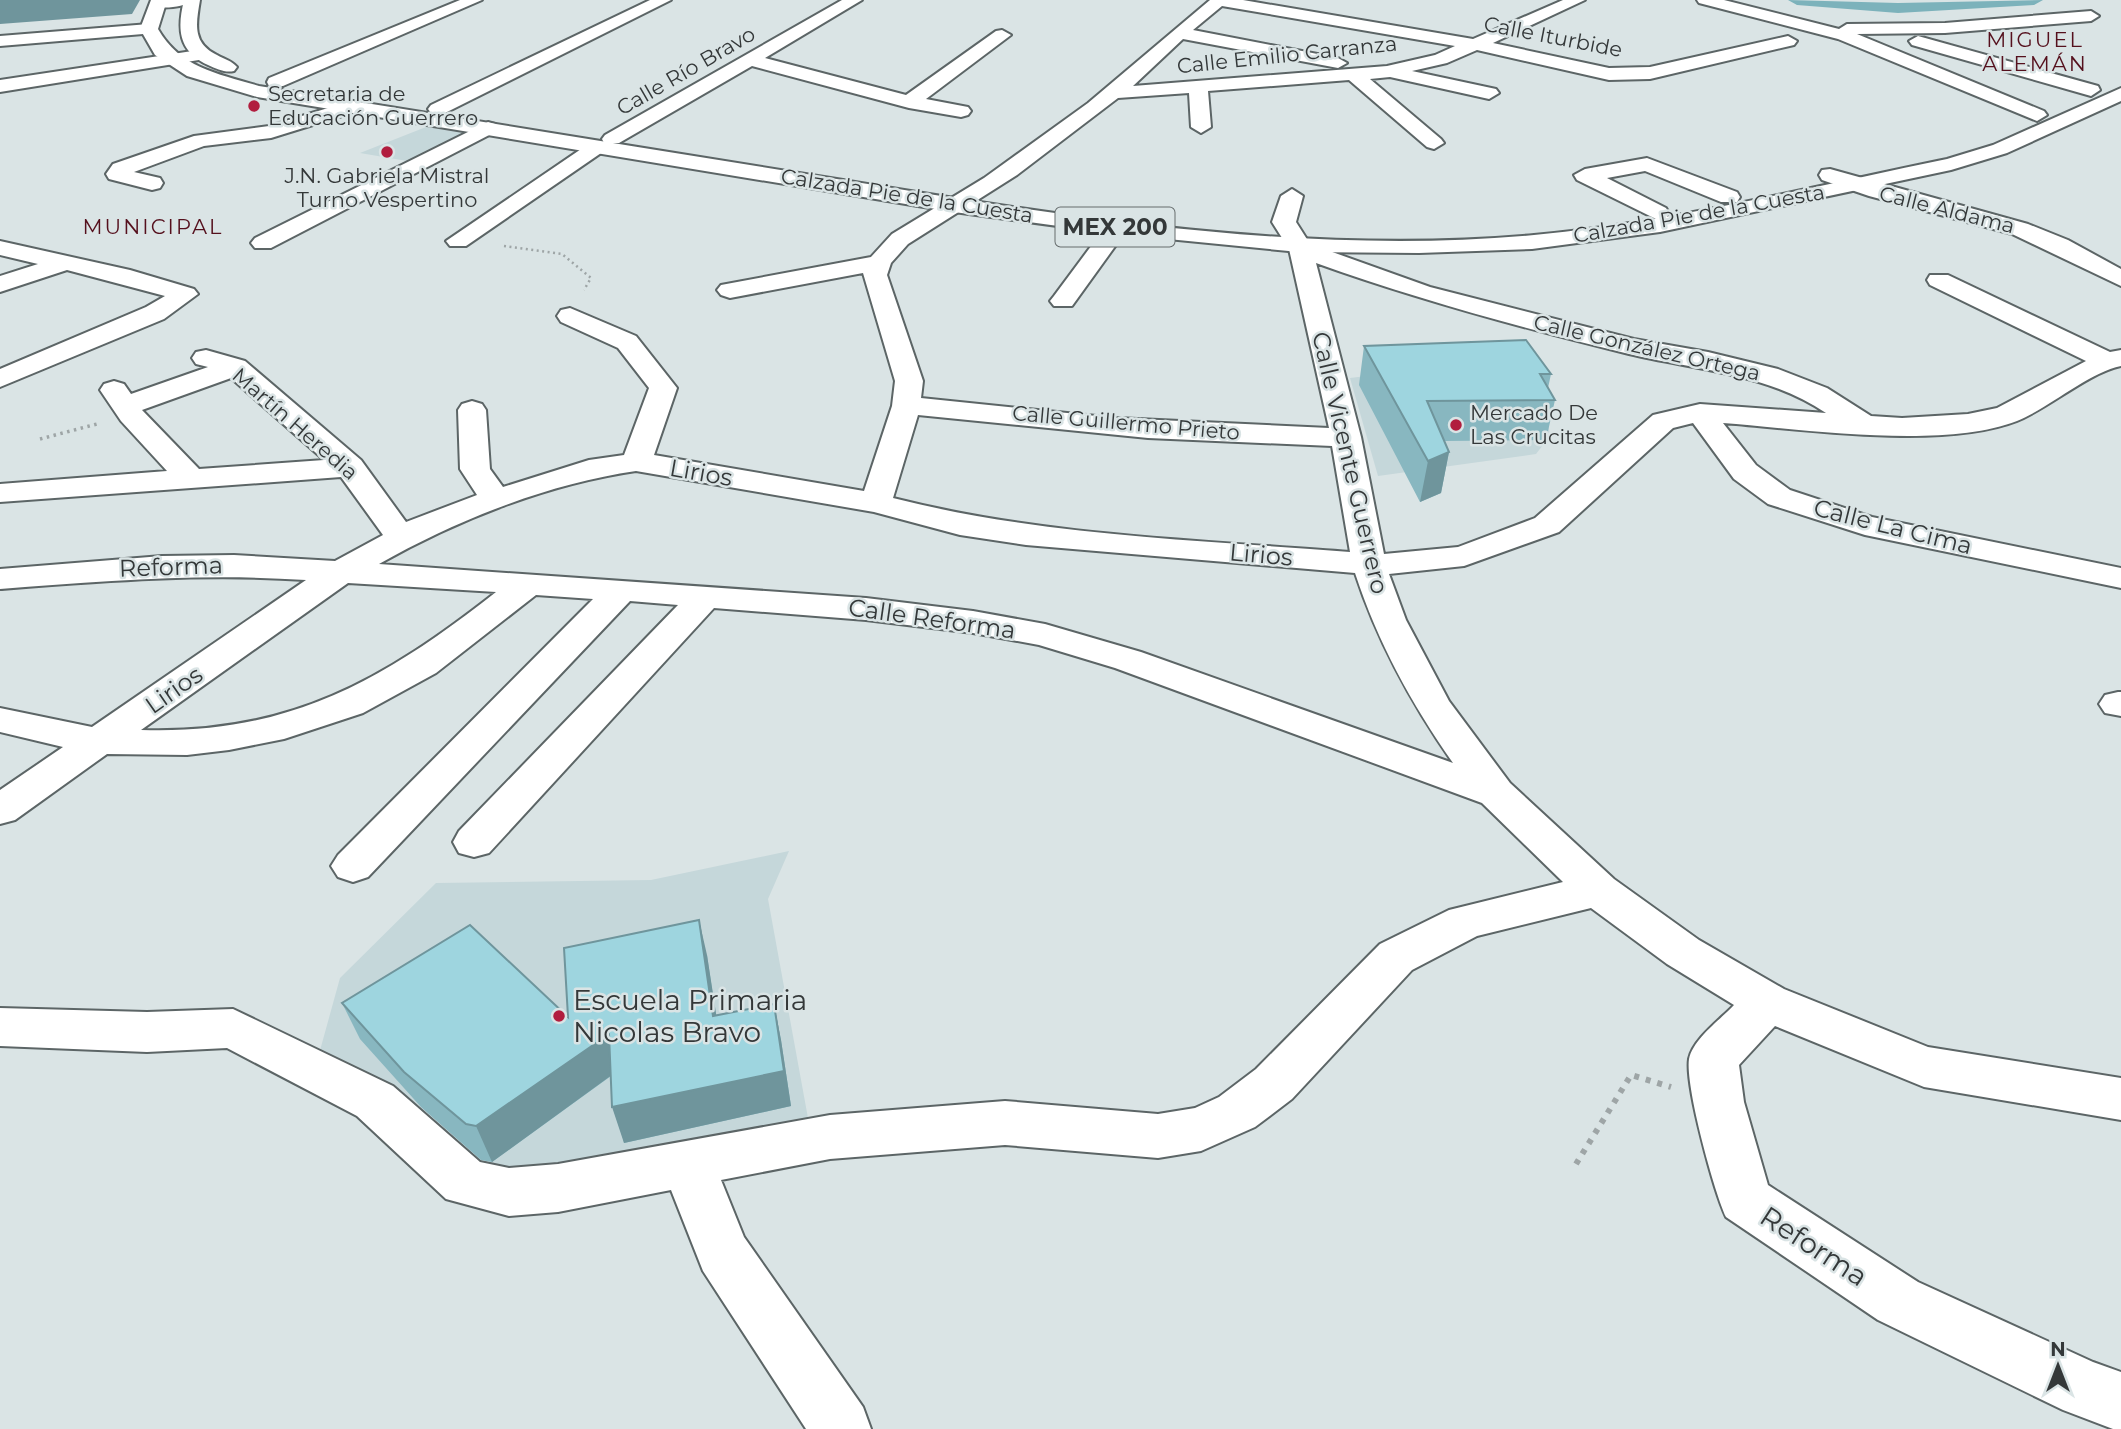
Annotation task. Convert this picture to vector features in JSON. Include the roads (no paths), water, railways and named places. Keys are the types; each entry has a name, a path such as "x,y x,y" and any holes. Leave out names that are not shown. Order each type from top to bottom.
{"street":[{"path":"0,41 149,29 158,1 184,0"},
{"path":"0,86 199,55 185,27 192,0"},
{"path":"276,82 474,0"},
{"path":"438,109 663,0"},
{"name":"Calle Río Bravo","path":"458,242 604,143 854,0"},
{"name":"Calle Emilio Carranza","path":"1113,93 1387,72 1441,59 1479,36 1508,31 1577,0"},
{"path":"1705,0 1828,30 2037,115"},
{"path":"730,290 876,262 889,248 963,200 1113,93 1210,5 1228,21"},
{"name":"Calle Iturbide","path":"1210,5 1479,36 1609,74 1629,75 1675,67 1788,41"},
{"path":"1828,30 1955,27 2091,16"},
{"path":"1870,28 1981,57 2032,76 2111,95"},
{"name":"Calzada Pie de la Cuesta","path":"149,29 161,51 219,81 351,107 604,143 1116,227 1468,236 1583,226 1658,213 1700,210 1853,185 1951,164 2000,149 2111,95 2121,77"},
{"path":"1508,31 1534,36"},
{"path":"1179,33 1489,93"},
{"path":"909,102 1002,35"},
{"path":"1157,51 1185,57"},
{"path":"1401,52 1476,68"},
{"name":"Calzada Pie de la Cuesta","path":"199,55 276,82 438,109 604,143"},
{"path":"1623,56 1675,67"},
{"path":"750,60 909,102 961,111"},
{"path":"1226,65 1294,80"},
{"path":"1355,76 1434,143"},
{"path":"1198,88 1201,127"},
{"name":"Calzada Pie de la Cuesta","path":"963,200 1166,225 1295,231 1419,246 1532,242 1648,227 1700,210 1728,197 1977,141 2037,115 2111,95"},
{"path":"152,183 117,174 121,169 178,146 201,140 271,132 351,107"},
{"path":"263,243 488,128"},
{"path":"1658,213 1586,174 1642,163 1728,197"},
{"name":"Calle Aldama","path":"1830,175 1902,200 1995,221 2063,246 2121,279"},
{"path":"1063,301 1116,227"},
{"name":"Calle González Ortega","path":"1295,231 1421,292 1633,347 1709,360 1768,375 1817,394 1864,425"},
{"name":"Calle Vicente Guerrero","path":"1295,231 1346,437 1369,564 1388,620 1432,705 1496,793 1598,891 1684,952 1768,1002 1924,1067 2121,1099"},
{"path":"0,248 69,262 185,294 155,313 0,379"},
{"path":"0,284 69,262"},
{"path":"876,262 875,275 909,381 906,406 876,503"},
{"path":"1939,280 2114,360"},
{"path":"570,317 628,342 663,388 636,462"},
{"name":"Martín Heredia","path":"206,358 235,367 350,467 400,537"},
{"name":"Lirios","path":"0,810 342,571 400,537 496,499 600,467 636,462 876,503 960,525 1026,535 1369,564 1411,563 1464,556 1547,524 1663,421 1700,413 1864,425 1968,423 2006,415 2114,360"},
{"path":"189,477 123,404 235,367"},
{"name":"Calle Guillermo Prieto","path":"906,406 969,408 1083,424 1160,430 1346,437"},
{"path":"472,410 475,469 496,499"},
{"name":"Calle La Cima","path":"1700,413 1745,472 1779,497 1865,525 2121,578"},
{"path":"0,493 350,467"},
{"name":"Reforma","path":"0,579 162,566 342,571"},
{"name":"Calle Reforma","path":"342,571 866,609 1045,635 1128,660 1496,793"},
{"path":"0,720 103,740 192,743 303,722 369,694 422,666 528,584"},
{"path":"353,866 621,590"},
{"path":"474,842 706,597"},
{"path":"0,1027 147,1032 233,1028 375,1101 465,1182 509,1192 558,1188 830,1136 1005,1123 1158,1136 1201,1129 1237,1112 1274,1084 1396,957 1465,922 1598,891"},
{"name":"Reforma","path":"1768,1002 1714,1059 1718,1102 1745,1200 1898,1301 2102,1396"},
{"path":"688,1164 723,1252 841,1429"}],"waterway":[{"path":"1797,0 1898,8 2034,0"}],"place":[{"name":"Secretaria de Educación Guerrero","path":"254,106"},
{"name":"J.N. Gabriela Mistral Turno Vespertino","path":"387,152"},
{"name":"Mercado De Las Crucitas","path":"1456,425"},
{"name":"Escuela Primaria Nicolas Bravo","path":"559,1016"}],"district":[{"name":"MIGUEL ALEMÁN","path":"2035,52"},
{"name":"MUNICIPAL","path":"153,227"}]}
